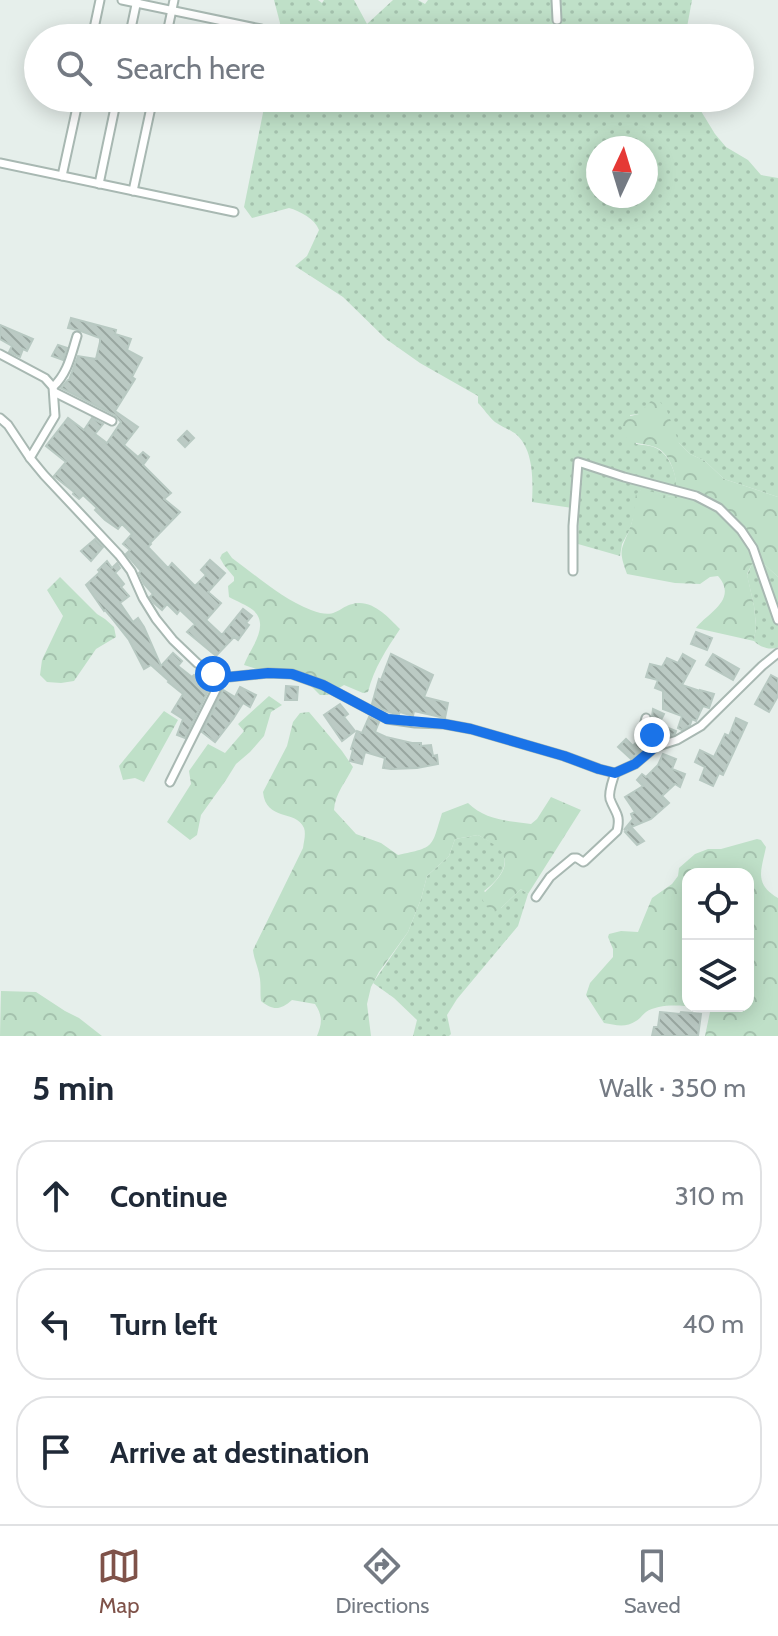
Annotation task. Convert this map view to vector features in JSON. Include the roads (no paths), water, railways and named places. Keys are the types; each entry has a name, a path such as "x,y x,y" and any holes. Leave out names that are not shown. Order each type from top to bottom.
{"street":[{"path":"95,24 100,0"},
{"path":"122,0 238,24"},
{"path":"169,24 174,0"},
{"path":"556,0 557,20"},
{"path":"132,24 137,2"},
{"path":"62,176 76,112"},
{"path":"99,184 114,112"},
{"path":"133,191 150,112"},
{"path":"0,163 234,212"},
{"path":"30,458 55,416 53,389 67,368 77,336"},
{"path":"0,354 45,378 53,389 112,421"},
{"path":"0,418 30,458 119,555 156,619 173,640 213,674 292,674 323,685 387,719 471,729 615,773 635,764 655,747 677,740 701,726 778,653"},
{"path":"573,571 578,462 696,496 719,508 741,530 753,548 778,620"},
{"path":"170,782 223,676"},
{"path":"646,718 643,729 654,738 655,747"},
{"path":"536,897 550,877 573,858 585,861 617,831 617,811 609,796 615,773"}]}
